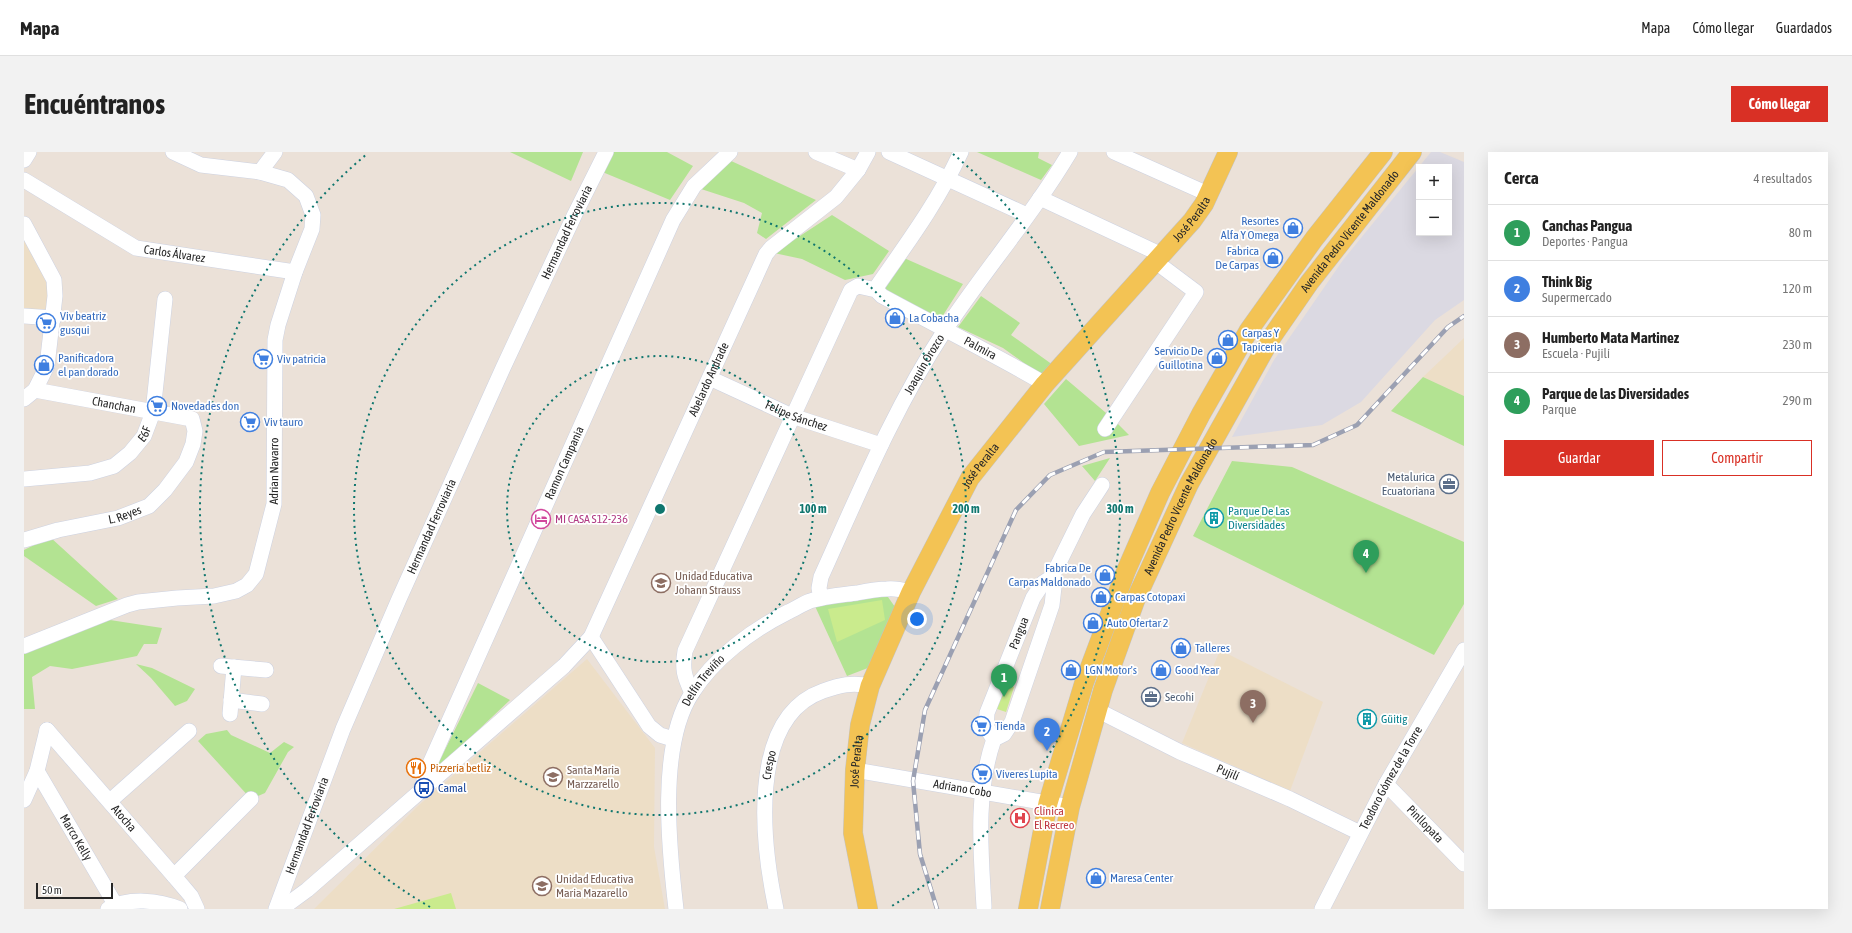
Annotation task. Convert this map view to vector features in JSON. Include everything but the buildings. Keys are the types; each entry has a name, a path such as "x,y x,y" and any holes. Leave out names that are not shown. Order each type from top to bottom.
{"main road":[{"name":"José Peralta","path":"868,909 854,833 855,770 860,725 870,686 911,592 970,478 1045,384 1159,259 1195,216 1208,194 1228,152"},
{"name":"Avenida Pedro Vicente Maldonado","path":"1028,909 1048,803 1087,676 1126,571 1160,493 1201,414 1250,330 1314,239 1383,152"},
{"name":"Avenida Pedro Vicente Maldonado","path":"1050,909 1070,807 1097,710 1135,601 1189,484 1271,338 1309,283 1412,152"}],"street":[{"path":"24,160 29,152"},
{"name":"Adrian Navarro","path":"24,646 128,609 138,602 214,596 236,591 247,585 256,574 274,504 276,485 275,340 278,325 295,272 312,229 312,215 306,196 288,180 260,172 201,165 173,152"},
{"path":"260,172 275,152"},
{"name":"Hermandad Ferroviaria","path":"276,909 343,729 399,599 506,361 575,214 606,152"},
{"name":"Ramon Campania","path":"424,788 424,777 673,220 694,186 730,152"},
{"path":"816,152 858,170"},
{"name":"Abelardo Andrade","path":"591,637 766,254 771,248 836,197 858,170 868,152"},
{"path":"889,152 1027,215"},
{"path":"876,290 949,179 961,152"},
{"name":"Joaquín Orozco","path":"821,598 819,588 821,577 881,445 907,393 945,330 1040,198 1070,152"},
{"path":"1114,152 1208,194"},
{"name":"Carlos Álvarez","path":"24,180 136,248 295,272"},
{"path":"1040,198 1159,259 1196,292 1105,429"},
{"path":"24,224 54,280 56,296 47,366 30,394"},
{"name":"Palmira","path":"792,416 851,290 858,286 876,290 882,296 993,354 1045,384"},
{"name":"E6F","path":"24,479 90,473 114,466 130,453 144,436 153,412 165,299"},
{"path":"24,316 54,318"},
{"name":"Felipe Sánchez","path":"714,380 792,416 881,445"},
{"name":"Chanchan","path":"30,394 192,419"},
{"path":"692,692 684,676 683,663 685,652 792,416"},
{"name":"L. Reyes","path":"24,540 58,530 118,518 149,506 165,490 186,462 193,444 195,430 192,419"},
{"name":"Pangua","path":"994,739 988,732 986,724 987,713 1033,598 1043,583 1052,577 1083,514 1102,485"},
{"name":"Pangua","path":"984,907 980,829 981,792 986,760 994,739 1004,734 1012,722 1052,604 1054,587 1052,577"},
{"name":"Delfín Treviño","path":"676,909 669,850 669,795 673,739 680,717 692,692 727,652 750,634 782,615 809,602 821,598 886,588 911,592"},
{"path":"591,637 649,726 660,735 673,739"},
{"name":"Hermandad Ferroviaria","path":"281,909 307,890 564,666 591,637"},
{"name":"Teodoro Gómez de la Torre","path":"1322,909 1386,784 1464,650"},
{"path":"262,704 231,707 228,666 266,670"},
{"name":"Crespo","path":"776,909 767,858 765,801 769,764 776,737 793,712 803,702 816,693 841,684 857,683 870,686"},
{"name":"Pujilí","path":"1097,710 1180,752 1290,799 1360,833"},
{"name":"Atocha","path":"37,771 47,730 191,896 197,909"},
{"path":"110,801 189,731"},
{"name":"Adriano Cobo","path":"855,770 1070,807"},
{"path":"24,800 37,771"},
{"name":"Marco Kelly","path":"37,771 112,907"},
{"name":"Pinllopata","path":"1386,784 1464,864"},
{"path":"174,876 251,799"},
{"path":"112,907 133,901 154,902 180,909"}],"shaded area":[{"path":"1431,152 1440,152 1464,162 1464,300 1435,320 1361,402 1322,425 1232,437 1274,360 1343,260 1416,170 1416,236 1452,236 1452,164 1421,164"},
{"path":"24,236 50,281 47,310 24,311"},
{"path":"1464,338 1464,396 1423,377"},
{"path":"1220,650 1323,702 1290,791 1182,743"},
{"name":"Santa Maria Marzzarello","path":"587,659 655,748 654,847 665,909 314,909 418,806"}],"green space":[{"path":"510,152 583,152 571,181"},
{"path":"609,152 667,152 693,166 670,200 600,171"},
{"path":"977,152 1039,152 1038,158 1052,165 1041,180"},
{"path":"729,160 816,200 766,239 757,233 762,213 744,203 698,188"},
{"path":"832,215 889,251 873,274 845,280 802,259 774,253"},
{"path":"904,258 963,284 940,320 886,291 883,285"},
{"path":"981,296 1020,323 1011,335 1053,365 1042,376 1003,348 958,327"},
{"path":"1423,377 1464,396 1464,446 1391,411"},
{"path":"1066,379 1112,418 1129,435 1079,446 1044,404"},
{"path":"1110,458 1095,481 1082,466"},
{"name":"Parque De Las Diversidades","path":"1232,461 1292,467 1464,542 1464,604 1434,655 1193,536"},
{"path":"50,537 118,599 96,606 24,556 24,550"},
{"path":"876,595 888,597 895,607 873,666 847,676 814,604"},
{"path":"882,600 885,620 837,642 828,609"},
{"path":"110,620 162,628 157,644 144,644 137,656 72,669 50,666 32,677 35,709 24,709 24,651"},
{"path":"136,664 152,668 195,689 187,701 175,706 151,678"},
{"path":"478,683 510,700 434,772"},
{"path":"1003,683 1014,687 1006,712 994,708"},
{"path":"227,730 231,735 270,753 284,742 294,747 288,752 265,793 251,799 198,741 206,734"},
{"path":"451,893 456,909 394,909"}],"railway":[{"path":"937,909 920,854 913,781 925,710 1016,510 1050,475 1104,452 1313,445 1357,425 1448,327 1464,316"}],"place":[{"name":"Resortes Alfa Y Omega","path":"1293,228"},
{"name":"Fabrica De Carpas","path":"1273,258"},
{"name":"La Cobacha","path":"895,318"},
{"name":"Viv beatriz gusqui","path":"46,323"},
{"name":"Carpas Y Tapiceria","path":"1228,340"},
{"name":"Servicio De Guillotina","path":"1217,358"},
{"name":"Viv patricia","path":"263,359"},
{"name":"Panificadora el pan dorado","path":"44,365"},
{"name":"Novedades don","path":"157,406"},
{"name":"Viv tauro","path":"250,422"},
{"name":"Metalurica Ecuatoriana","path":"1449,484"},
{"name":"Parque De Las Diversidades","path":"1214,518"},
{"name":"MI CASA S12-236","path":"541,519"},
{"name":"Parque de las Diversidades","path":"1366,573"},
{"name":"Fabrica De Carpas Maldonado","path":"1105,575"},
{"name":"Unidad Educativa Johann Strauss","path":"661,583"},
{"name":"Carpas Cotopaxi","path":"1101,597"},
{"name":"Auto Ofertar 2","path":"1093,623"},
{"name":"Talleres","path":"1181,648"},
{"name":"LGN Motor's","path":"1071,670"},
{"name":"Good Year","path":"1161,670"},
{"name":"Canchas Pangua","path":"1004,697"},
{"name":"Secohi","path":"1151,697"},
{"name":"Güitig","path":"1367,719"},
{"name":"Humberto Mata Martinez","path":"1253,723"},
{"name":"Tienda","path":"981,726"},
{"name":"Think Big","path":"1047,751"},
{"name":"Pizzería betliz","path":"416,768"},
{"name":"Víveres Lupita","path":"982,774"},
{"name":"Santa Maria Marzzarello","path":"553,777"},
{"name":"Camal","path":"424,788"},
{"name":"Clínica El Recreo","path":"1020,818"},
{"name":"Maresa Center","path":"1096,878"},
{"name":"Unidad Educativa Maria Mazarello","path":"542,886"}]}
